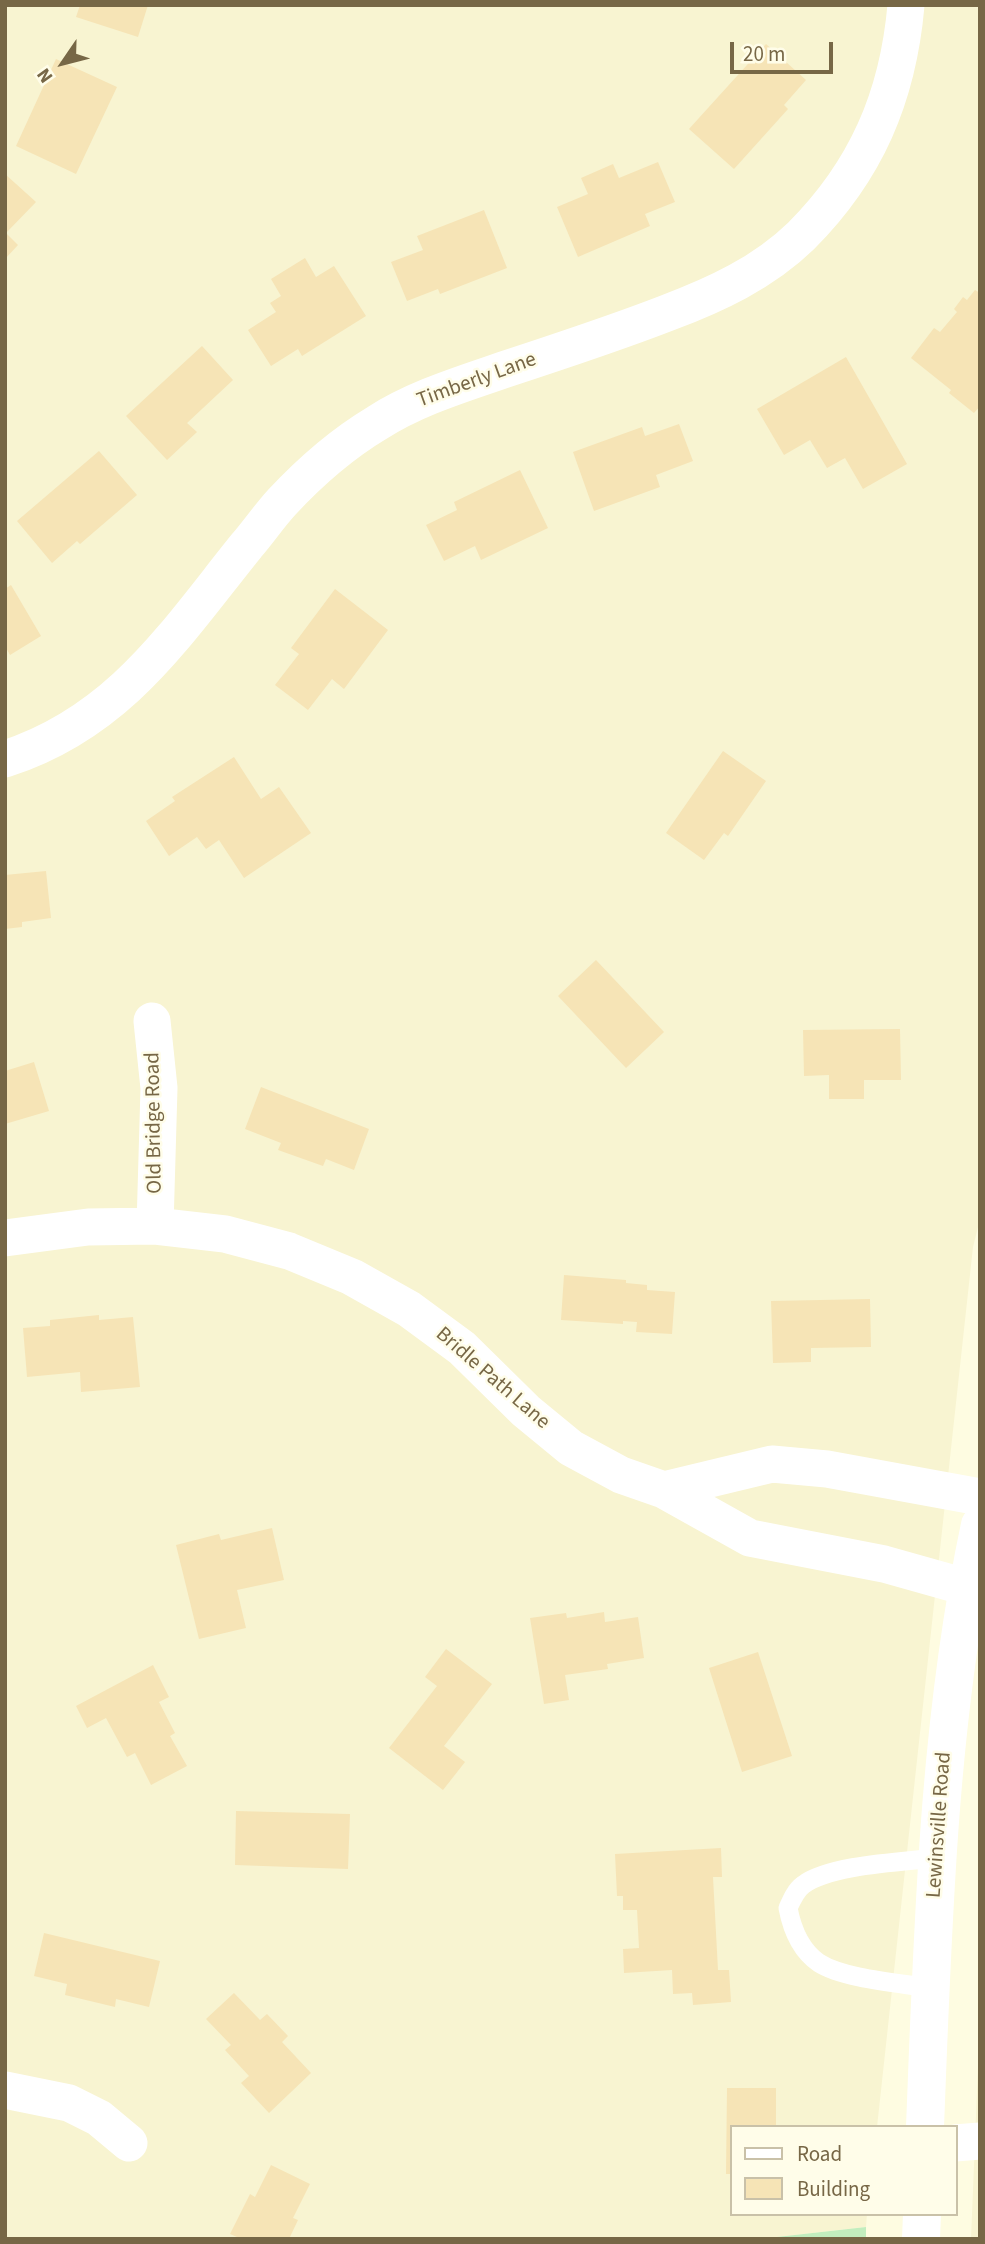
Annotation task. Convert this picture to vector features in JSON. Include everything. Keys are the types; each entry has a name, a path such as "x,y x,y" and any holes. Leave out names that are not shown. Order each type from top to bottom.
{"main road":[{"name":"Lewinsville Road","path":"925,2125 936,1858 943,1769 973,1589 980,1525"},
{"path":"921,2239 922,2216"}],"street":[{"name":"Timberly Lane","path":"5,759 77,727 118,696 156,657 281,503 326,459 378,422 433,394 714,296 758,270 799,238 835,200 867,151 890,99 903,45 906,5"},
{"name":"Old Bridge Road","path":"152,1021 159,1088 155,1226"},
{"name":"Bridle Path Lane","path":"5,1238 88,1227 155,1226 225,1234 289,1251 352,1277 409,1309 461,1348 526,1410 571,1448 621,1475 664,1490 750,1538 884,1564 973,1589"},
{"path":"664,1490 772,1464 827,1469 980,1497"},
{"path":"5,2090 69,2103 99,2118 129,2143"},
{"path":"957,2143 980,2141"}],"lane":[{"path":"930,1987 855,1976 820,1963 796,1937 788,1908 800,1886 814,1877 852,1868 936,1858"}],"shaded area":[{"path":"5,5 980,5 980,1219 973,1247 877,2125 730,2125 730,2216 867,2216 866,2227 759,2239 5,2239"},
{"path":"980,2037 980,2239 971,2239 979,2041"}],"green space":[{"path":"866,2227 866,2239 759,2239"}],"building":[{"path":"80,5 148,5 138,37 76,17"},
{"path":"766,44 806,80 784,105 788,109 734,169 689,129"},
{"path":"56,59 117,87 76,174 16,146"},
{"path":"658,162 675,202 645,214 650,226 578,257 557,207 588,194 581,178 613,164 619,178"},
{"path":"5,174 36,202 6,233 18,245 5,259"},
{"path":"484,210 507,268 440,294 438,289 407,301 391,262 423,250 417,236"},
{"path":"305,258 316,277 334,266 366,316 302,356 298,349 271,366 248,330 276,312 270,303 281,296 271,279"},
{"path":"975,290 980,293 980,406 974,413 949,393 951,390 911,358 934,328 940,332 957,312 954,309 963,297 967,300"},
{"path":"202,346 233,380 187,423 197,432 167,460 126,416"},
{"path":"846,357 907,464 863,489 845,458 827,468 810,440 784,455 757,409"},
{"path":"679,424 693,461 656,475 660,487 594,511 573,452 642,427 645,436"},
{"path":"99,451 137,495 80,544 77,541 52,563 17,521"},
{"path":"520,470 548,528 481,560 475,546 444,561 426,525 457,510 454,502"},
{"path":"11,585 41,636 10,655 5,646 5,589"},
{"path":"335,589 388,630 344,689 332,679 308,710 275,685 299,654 291,648"},
{"path":"723,751 766,781 728,836 724,833 704,860 666,833"},
{"path":"234,757 261,799 279,787 311,833 244,878 219,840 206,849 197,837 169,856 146,821 175,801 172,797"},
{"path":"46,871 51,918 22,922 22,927 5,929 5,875"},
{"path":"596,960 664,1032 626,1068 558,996"},
{"path":"900,1029 901,1080 864,1080 864,1099 829,1099 829,1075 804,1076 803,1030"},
{"path":"34,1062 49,1111 5,1124 5,1071"},
{"path":"261,1087 369,1129 354,1170 326,1159 323,1166 278,1150 281,1143 245,1129"},
{"path":"564,1275 626,1280 626,1283 647,1285 647,1290 675,1292 672,1334 636,1332 637,1322 623,1321 623,1324 561,1320"},
{"path":"870,1299 871,1347 811,1348 811,1362 773,1363 771,1301"},
{"path":"99,1315 99,1320 133,1317 140,1387 81,1392 80,1372 27,1377 23,1328 50,1326 50,1320"},
{"path":"272,1528 284,1580 237,1590 246,1628 199,1639 176,1545 219,1534 221,1540"},
{"path":"604,1612 605,1622 638,1617 644,1658 607,1664 608,1669 565,1675 569,1700 544,1704 530,1618 566,1613 567,1618"},
{"path":"446,1649 492,1684 444,1746 465,1762 443,1790 389,1748 437,1686 425,1677"},
{"path":"758,1652 792,1756 742,1772 709,1668"},
{"path":"153,1665 169,1697 159,1702 175,1733 170,1736 187,1766 151,1785 135,1753 127,1757 106,1718 87,1728 76,1706"},
{"path":"236,1811 350,1814 348,1869 235,1865"},
{"path":"721,1848 722,1877 713,1877 718,1970 729,1970 731,2002 693,2005 692,1993 673,1994 672,1970 624,1973 623,1949 639,1948 637,1910 623,1910 623,1896 617,1896 615,1854"},
{"path":"44,1933 160,1961 149,2007 116,1999 115,2007 65,1995 67,1984 34,1976"},
{"path":"234,1993 260,2020 267,2014 288,2036 282,2042 311,2073 269,2113 241,2083 249,2076 225,2050 231,2045 206,2019"},
{"path":"727,2088 776,2088 776,2125 730,2125 730,2174 726,2174"},
{"path":"271,2165 310,2184 293,2218 298,2220 289,2239 236,2239 237,2237 230,2234 250,2194 255,2197"}]}
